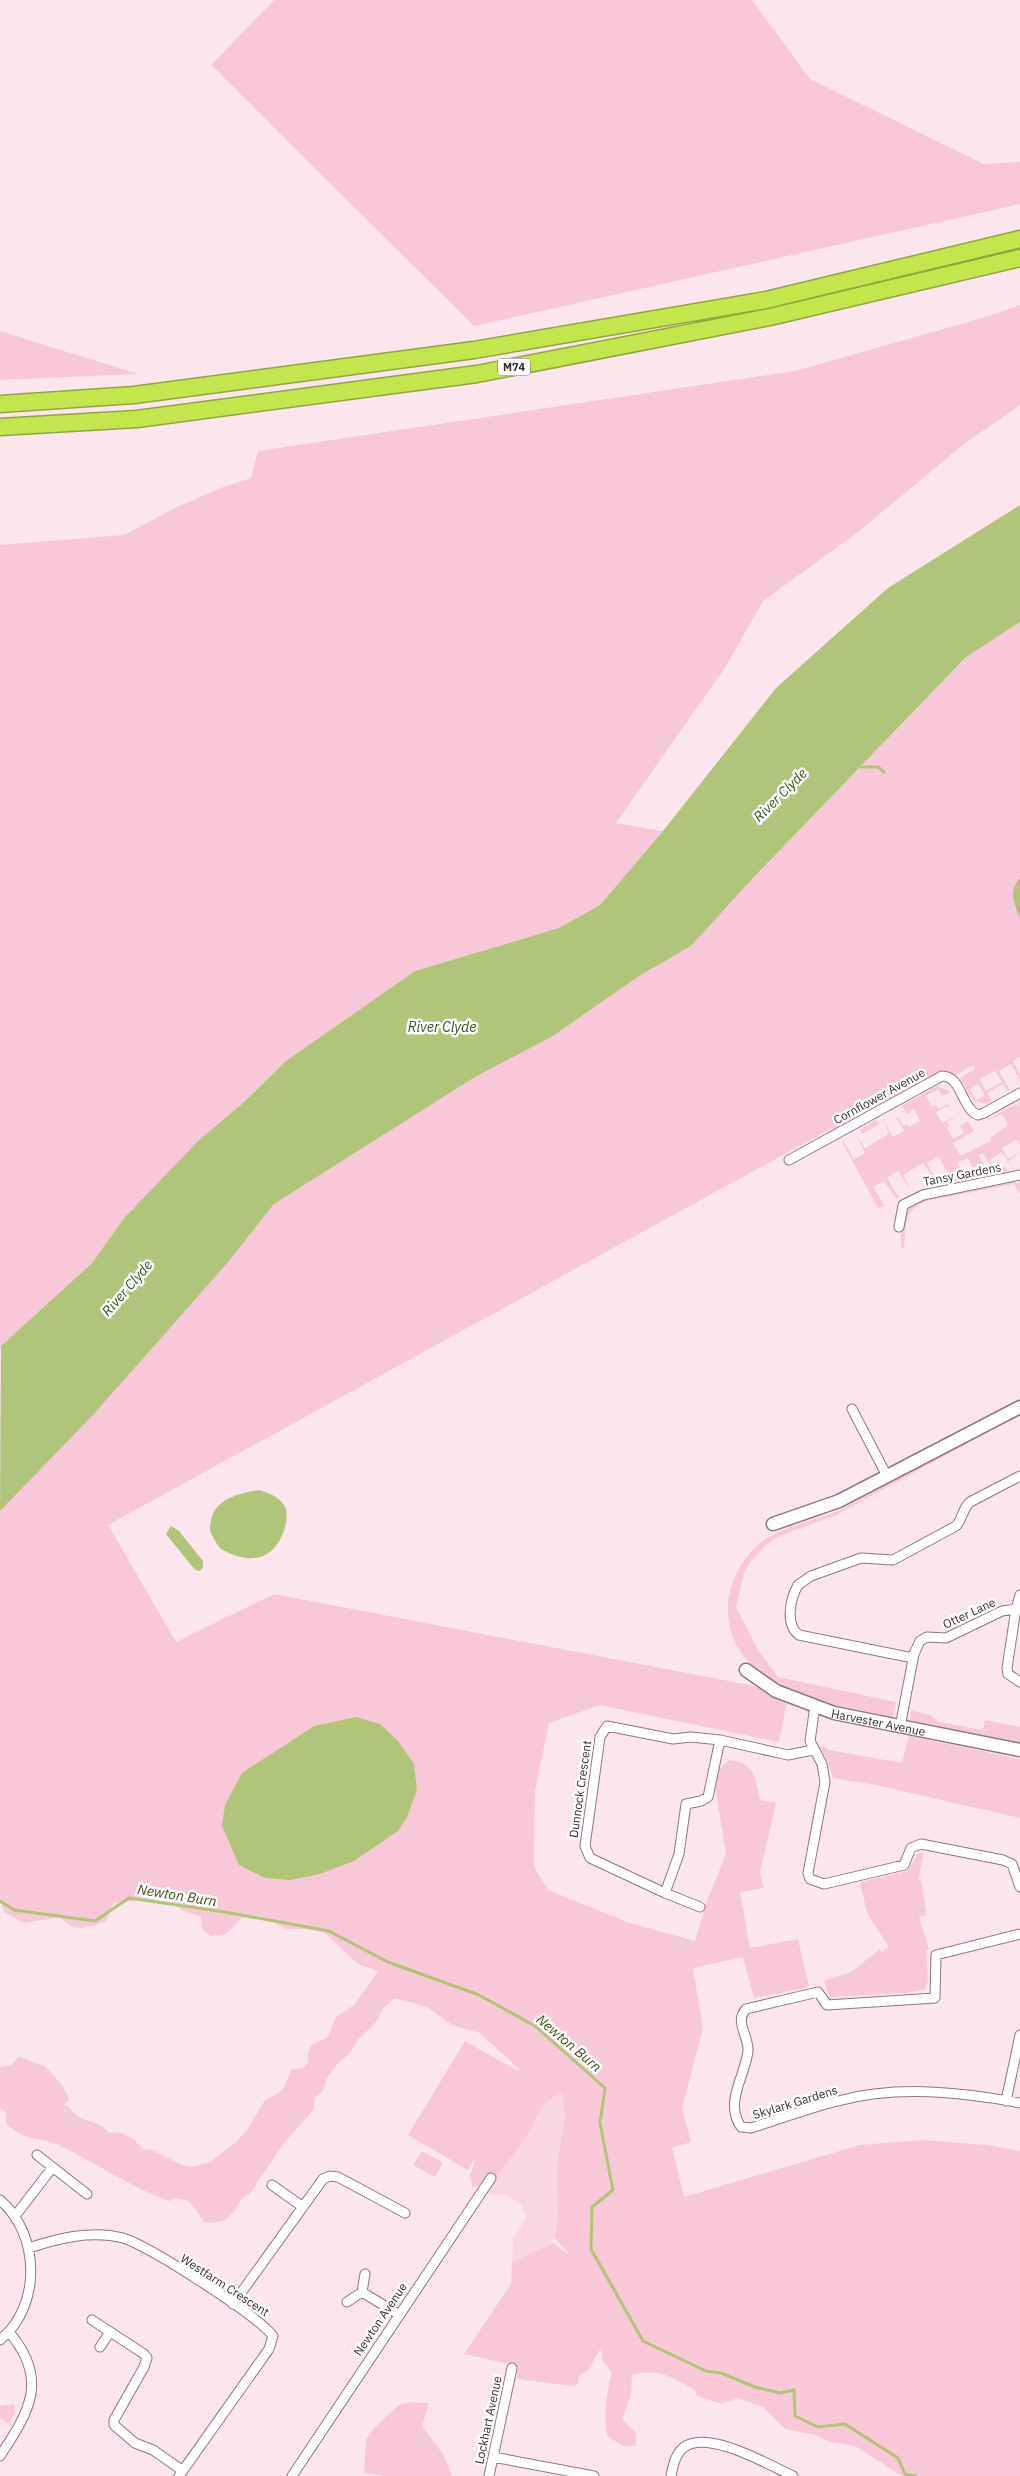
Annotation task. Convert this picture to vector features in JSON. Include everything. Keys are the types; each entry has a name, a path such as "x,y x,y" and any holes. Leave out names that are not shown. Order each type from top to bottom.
{"highway":[{"name":"M74","path":"0,404 134,395 474,350 766,300 1020,240"},
{"name":"M74","path":"0,427 137,419 477,374 770,317 1020,258"}],"street":[{"name":"Cornflower Avenue","path":"789,1160 942,1076 952,1079 970,1110 978,1115 984,1114 1020,1093"},
{"name":"Tansy Gardens","path":"899,1227 903,1205 918,1196 1020,1175"},
{"path":"773,1524 839,1501 1020,1407"},
{"path":"852,1410 887,1476"},
{"path":"913,1658 799,1635 792,1628 790,1620 796,1589 812,1576 861,1558 893,1560 956,1526 970,1502 1020,1476"},
{"name":"Otter Lane","path":"900,1727 913,1658 919,1642 924,1638 946,1638 1002,1611 1016,1609 1020,1595"},
{"path":"1016,1609 1007,1668 1008,1674 1020,1682"},
{"name":"Harvester Avenue","path":"746,1670 776,1691 852,1718 1020,1750"},
{"path":"816,1706 810,1733 813,1750 822,1764 825,1782 808,1873 813,1882 824,1884 904,1865 912,1848 921,1844 1012,1864 1017,1873 1020,1887"},
{"name":"Dunnock Crescent","path":"700,1906 666,1893 590,1858 585,1846 600,1737 607,1726 672,1739 691,1737 720,1740 788,1756 813,1750"},
{"path":"666,1893 679,1854 686,1804 701,1801 708,1796 720,1740"},
{"name":"Skylark Gardens","path":"1020,1934 936,1955 935,1998 826,2005 818,1992 746,2010 742,2014 741,2021 748,2050 738,2083 734,2108 736,2120 741,2127 750,2128 839,2100 883,2093 939,2092 1020,2103"},
{"path":"1006,2100 1020,2035"},
{"path":"37,2155 87,2194"},
{"path":"15,2216 52,2168"},
{"path":"233,2304 323,2179 330,2176 338,2177 405,2214"},
{"name":"Newton Avenue","path":"292,2476 398,2314 491,2178"},
{"path":"272,2185 303,2207"},
{"path":"0,2200 15,2216 29,2248 31,2265 28,2294 24,2307 9,2332 0,2340"},
{"name":"Westfarm Crescent","path":"29,2248 66,2237 83,2235 123,2238 143,2247 233,2304 265,2326 273,2336 269,2349 181,2473"},
{"path":"347,2302 362,2292 365,2274"},
{"path":"362,2292 398,2314"},
{"path":"92,2320 144,2354 147,2358 144,2367 114,2420 114,2425 134,2443 153,2450 181,2473"},
{"path":"0,2456 21,2424 30,2406 33,2388 31,2370 23,2349 9,2332"},
{"path":"100,2347 110,2332"},
{"name":"Lockhart Avenue","path":"489,2476 512,2368"},
{"path":"671,2476 677,2455 684,2447 694,2442 706,2441 723,2445 793,2476"},
{"path":"493,2456 594,2476"}],"shaded area":[{"path":"274,0 752,0 810,79 984,164 1020,162 1020,204 474,326 211,65"},
{"path":"1020,305 1020,405 964,444 858,532 763,601 726,666 616,823 663,831 600,905 559,928 415,971 286,1061 243,1103 199,1140 125,1217 92,1263 1,1346 0,1351 0,545 124,535 177,507 223,487 251,478 258,451 795,371 986,317"},
{"path":"0,331 138,374 0,380"},
{"path":"1020,622 1020,878 1014,887 1013,897 1020,918 1020,1057 1013,1061 1020,1074 1020,1080 1011,1064 999,1071 1010,1090 1008,1092 1003,1084 987,1093 992,1101 986,1104 973,1100 960,1078 975,1069 974,1065 955,1075 942,1070 836,1131 834,1127 108,1525 176,1642 274,1594 755,1686 787,1702 779,1742 600,1705 549,1723 535,1791 534,1867 548,1890 630,1923 695,1941 707,1901 726,1854 715,1785 718,1770 729,1760 745,1764 753,1773 760,1800 776,1803 760,1873 764,1888 740,1892 750,1948 798,1939 809,1987 754,1998 743,1957 693,1968 703,2028 682,2108 691,2142 672,2148 684,2197 860,2145 921,2140 988,2145 1020,2151 1020,2476 902,2476 855,2446 830,2442 815,2435 785,2429 763,2407 737,2398 722,2404 697,2396 695,2390 672,2378 650,2372 632,2375 631,2395 622,2419 636,2433 636,2446 623,2446 608,2437 606,2430 606,2405 612,2372 603,2362 601,2348 588,2370 578,2377 579,2384 573,2386 517,2379 518,2366 464,2354 511,2284 512,2262 553,2243 571,2256 554,2237 558,2218 557,2168 564,2120 561,2091 542,2106 530,2130 497,2178 483,2185 472,2187 470,2176 476,2156 468,2170 408,2135 465,2041 518,2071 518,2068 480,2033 452,2025 427,2007 395,1998 382,2009 377,2021 358,2040 349,2054 337,2064 326,2079 324,2089 315,2098 314,2109 284,2143 251,2192 241,2199 234,2212 225,2220 212,2223 204,2222 189,2201 176,2198 169,2201 154,2195 58,2145 18,2133 6,2123 6,2112 0,2108 0,2067 12,2065 18,2057 43,2065 65,2090 69,2100 63,2105 69,2107 79,2117 101,2126 109,2133 119,2132 133,2139 143,2149 152,2150 182,2165 192,2167 210,2162 235,2143 248,2129 265,2100 279,2093 284,2087 291,2070 303,2068 308,2063 308,2052 312,2045 328,2037 336,2017 354,2005 378,1971 358,1964 325,1933 306,1929 286,1929 261,1916 242,1918 226,1934 211,1936 202,1930 201,1917 182,1910 167,1898 114,1903 106,1921 82,1928 65,1922 60,1917 24,1923 4,1912 0,1899 0,1510 229,1261 274,1204 475,1077 553,1036 639,976 691,946 753,878 965,658","holes":["995,1071 1002,1082 986,1091 980,1079","978,1084 985,1095 976,1100 970,1089"]},
{"path":"937,1086 951,1092 942,1096 938,1089 926,1096 932,1107 936,1105 938,1109 948,1104 950,1109 947,1106 936,1112 942,1123 963,1113 947,1122 950,1126 947,1128 953,1139 964,1133 960,1126 968,1121 974,1131 953,1143 960,1156 991,1141 990,1138 1008,1125 1002,1114 981,1123 1016,1104 1017,1106 1019,1105 1019,1102 1020,1144 1017,1139 1002,1148 1008,1159 1020,1152 1009,1161 1013,1169 1002,1152 990,1160 997,1171 1005,1166 1007,1171 994,1173 983,1153 979,1155 984,1165 981,1167 985,1175 953,1181 938,1156 927,1163 938,1184 923,1163 903,1175 911,1191 898,1171 887,1178 899,1198 897,1199 884,1181 873,1187 885,1206 878,1208 841,1140 854,1159 865,1153 855,1133 865,1148 889,1134 882,1117 893,1137 904,1131 898,1120 893,1121 898,1118 894,1110 903,1126 907,1124 909,1127 920,1121 914,1109 907,1114 902,1106","holes":["968,1158 974,1170 964,1176 957,1163"]},
{"path":"876,1120 879,1124 862,1134 860,1130"},
{"path":"1018,1180 1020,1180 1020,1194 1014,1184 926,1201 918,1205 909,1214 904,1248 902,1249 902,1226 905,1214 911,1205 929,1197 1015,1181 1016,1184 1019,1183"},
{"path":"1020,1413 1020,1415 836,1515 782,1535 768,1543 750,1562 744,1573 736,1607 758,1650 778,1677 896,1702 893,1716 890,1718 840,1707 787,1689 764,1675 745,1658 733,1637 728,1610 732,1583 745,1559 757,1546 765,1539 785,1529 840,1510"},
{"path":"911,1710 930,1715 939,1722 983,1730 985,1720 1020,1727 1020,1743 920,1724 910,1719"},
{"path":"909,1736 1020,1759 1020,1818 876,1785 833,1778 828,1761 818,1744 829,1750 902,1763"},
{"path":"924,1852 918,1880 921,1881 926,1910 926,1915 919,1917 929,1949 926,1950 928,1982 924,1990 832,1997 828,1994 824,1981 851,1972 880,1949 882,1952 889,1947 867,1913 860,1882 907,1871 918,1854"},
{"path":"561,2091 565,2101 563,2132 557,2169 560,2205 553,2243 512,2262 513,2238 526,2219 522,2206 514,2200 504,2195 488,2194 492,2180 497,2178 504,2168 542,2106"},
{"path":"422,2151 443,2163 435,2177 413,2165"},
{"path":"410,2402 429,2403 422,2426 443,2454 452,2476 384,2476 364,2473 366,2440 373,2429 399,2405"},
{"path":"14,2404 15,2413 9,2424 0,2418 0,2406"}],"water":[{"name":"River Clyde","path":"1020,505 1020,622 965,658 753,878 691,946 639,976 553,1036 475,1077 274,1204 229,1261 92,1416 0,1511 1,1346 92,1263 125,1217 199,1140 243,1103 286,1061 415,971 559,928 600,905 663,831 776,688 888,588"},
{"path":"1020,878 1020,918 1014,902 1013,892"},
{"path":"259,1490 276,1497 282,1502 286,1510 287,1519 285,1527 276,1546 269,1553 253,1558 244,1558 221,1549 210,1530 213,1513 222,1502 229,1498"},
{"path":"171,1526 179,1531 203,1561 203,1567 200,1571 195,1570 166,1534"},
{"path":"356,1717 380,1724 398,1741 414,1764 417,1790 407,1817 398,1831 354,1861 320,1874 291,1880 265,1878 239,1865 222,1826 225,1805 242,1773 314,1726"}],"waterway":[{"path":"861,767 878,767 884,772"},
{"name":"Newton Burn","path":"0,1901 14,1910 95,1921 129,1898 225,1912 329,1931 388,1962 479,1995 535,2026 605,2088 600,2123 613,2190 592,2207 591,2249 643,2341 706,2371 721,2373 755,2387 780,2393 794,2390 795,2416 818,2427 845,2424 898,2458 905,2474 916,2476"}]}
